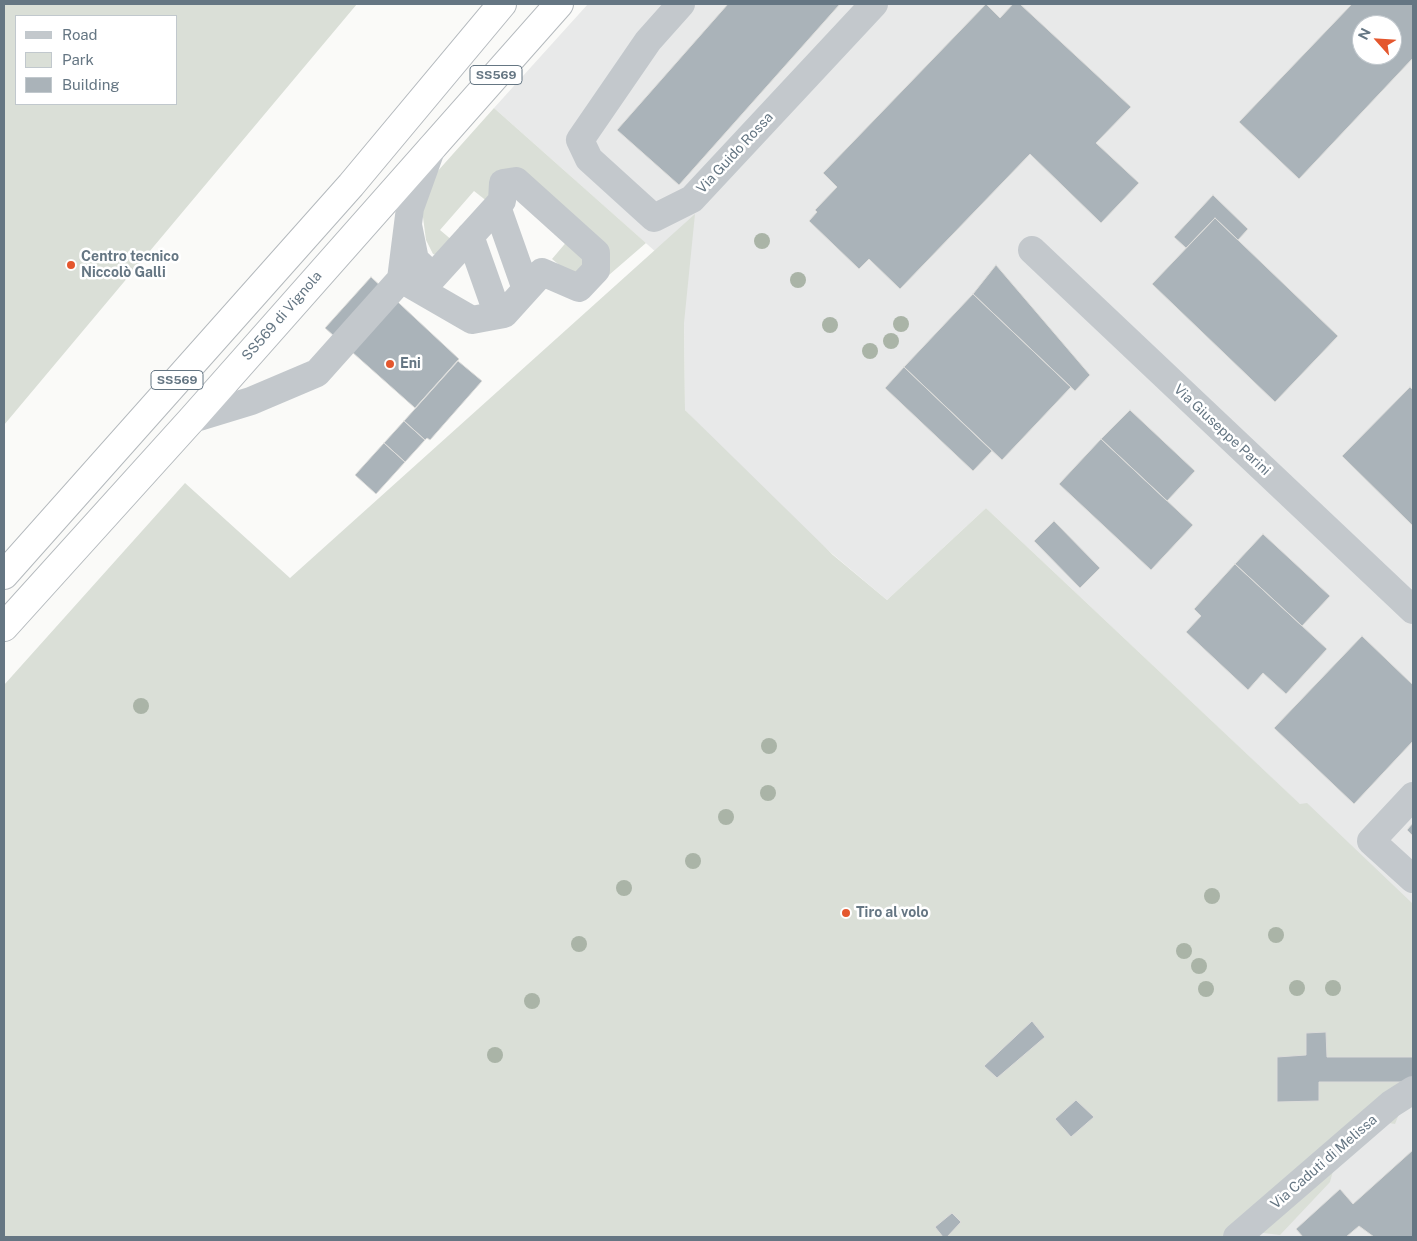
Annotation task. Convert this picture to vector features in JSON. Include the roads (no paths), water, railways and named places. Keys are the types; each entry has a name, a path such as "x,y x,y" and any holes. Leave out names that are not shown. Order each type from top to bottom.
{"highway":[{"name":"SS569 di Vignola","path":"4,627 192,419 432,146 560,4"},
{"name":"SS569","path":"4,574 351,185 495,9"}],"street":[{"name":"Via Guido Rossa","path":"681,4 648,41 580,140 589,159 654,218 692,199 874,4"},
{"path":"192,419 251,401 317,373 401,278 410,208 432,146"},
{"path":"401,278 472,320 504,314 542,272 579,288 596,270 596,253 516,181 503,183 502,201 433,277 415,260 408,225"},
{"path":"497,207 526,290"},
{"path":"470,236 498,315"},
{"name":"Via Giuseppe Parini","path":"1032,250 1413,610"},
{"path":"1413,796 1372,841 1413,879"},
{"name":"Via Caduti di Melissa","path":"1237,1237 1391,1104 1413,1090"}],"place":[{"name":"Centro tecnico Niccolò Galli","path":"71,265"},
{"name":"Eni","path":"390,364"},
{"name":"Tiro al volo","path":"846,913"}]}
